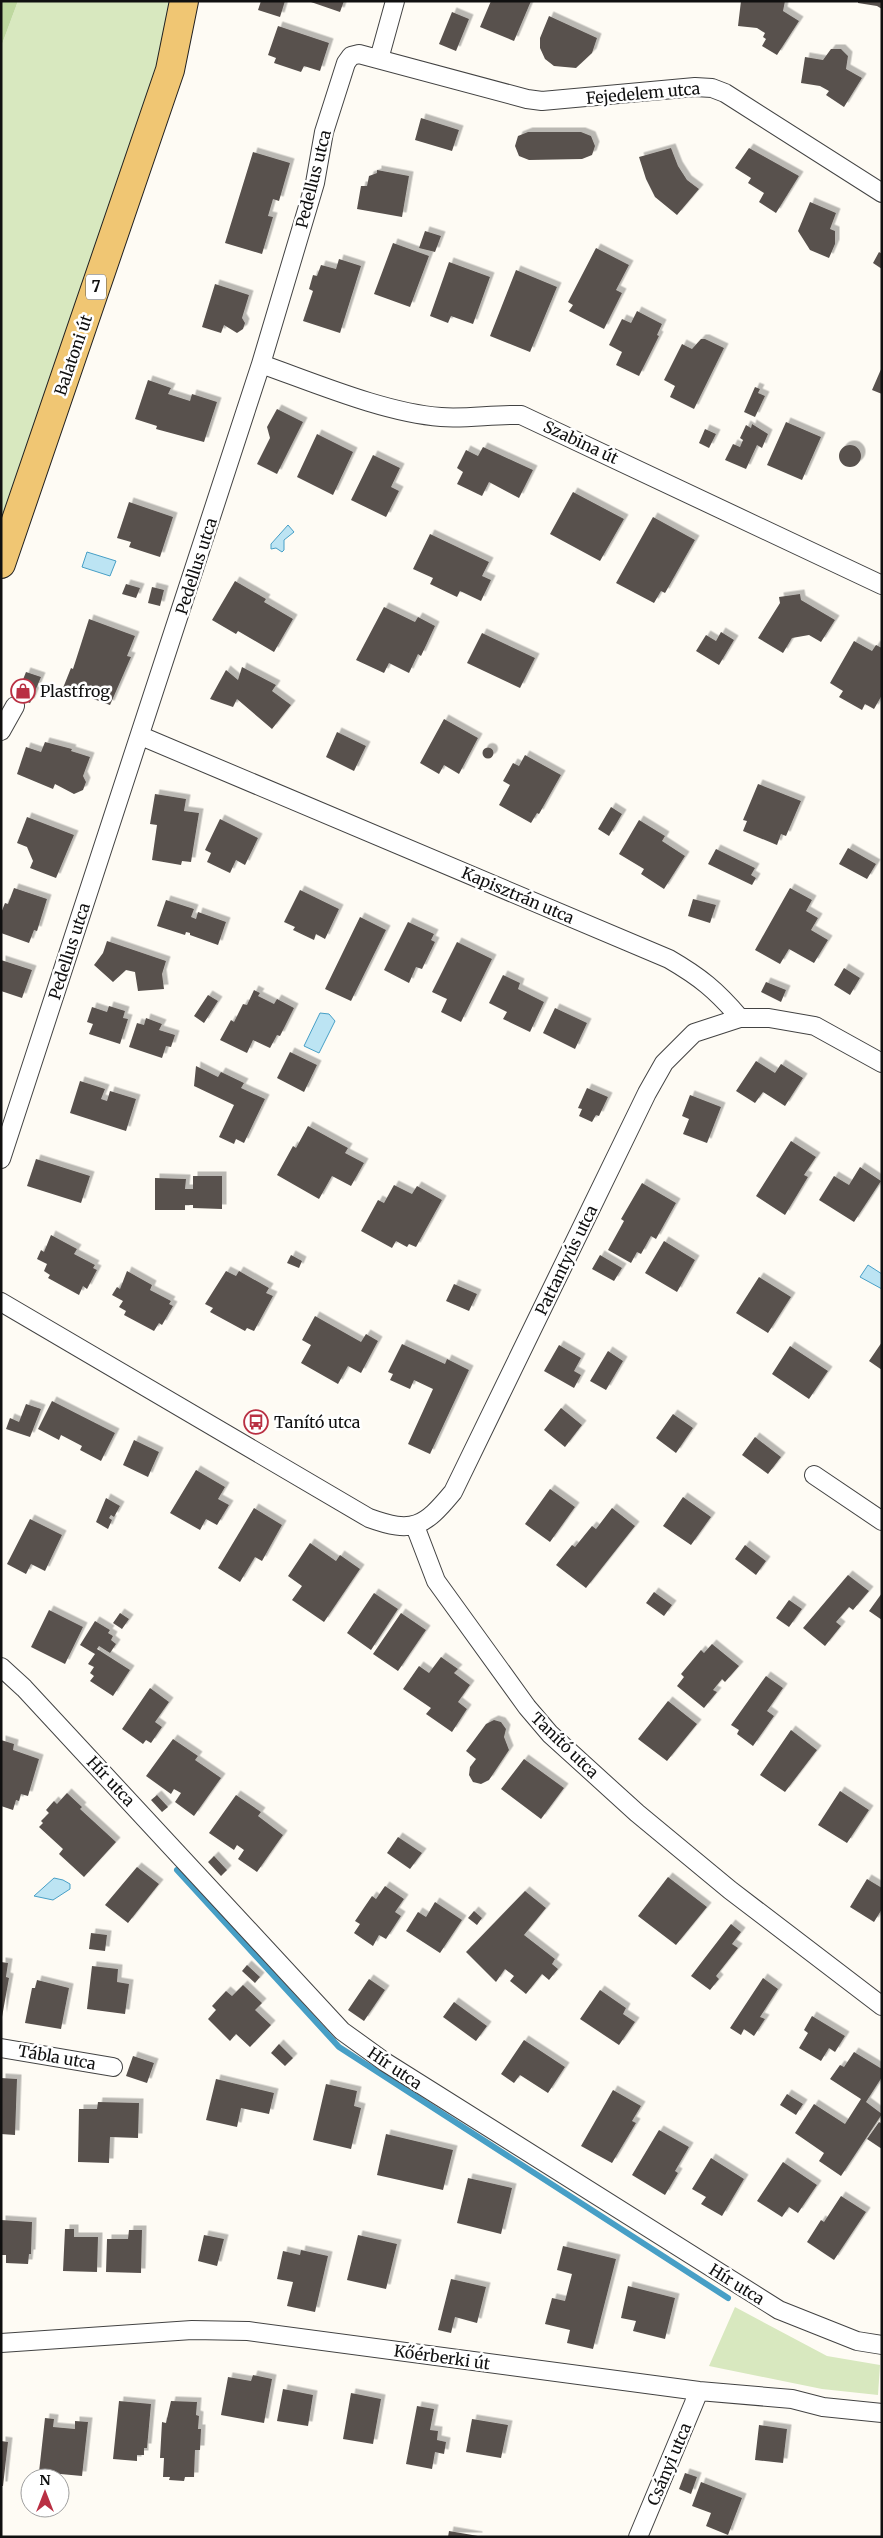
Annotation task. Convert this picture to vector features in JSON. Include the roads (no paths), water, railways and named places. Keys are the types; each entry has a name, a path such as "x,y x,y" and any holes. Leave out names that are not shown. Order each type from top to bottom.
{"main road":[{"name":"Balatoni út","path":"1,564 170,70 184,1"}],"street":[{"path":"379,60 395,1"},
{"name":"Pedellus utca","path":"1,1159 141,736 261,364 315,183 324,132 346,63 351,56 359,54 379,60"},
{"name":"Fejedelem utca","path":"379,60 527,99 542,101 695,87 712,88 725,93 882,193"},
{"name":"Szabina út","path":"261,364 415,414 442,417 495,414 521,415 882,586"},
{"path":"1,731 15,706"},
{"name":"Kapisztrán utca","path":"141,736 669,959 700,976 740,1018"},
{"path":"740,1018 769,1018 815,1026 882,1063"},
{"name":"Pattantyús utca","path":"415,1526 433,1516 453,1492 647,1093 664,1063 694,1033 740,1018"},
{"path":"1,1302 369,1518 392,1526 415,1526"},
{"path":"814,1475 882,1521"},
{"name":"Tanító utca","path":"415,1526 436,1581 527,1707 550,1734 637,1813 730,1890 882,2006"},
{"name":"Hír utca","path":"1,1667 31,1696 342,2030 385,2062 779,2310 857,2342 882,2345"},
{"name":"Tábla utca","path":"1,2048 113,2067"},
{"name":"Kőérberki út","path":"1,2343 192,2330 248,2331 699,2391 792,2399 824,2407 882,2413"},
{"name":"Csányi utca","path":"638,2537 699,2391"}],"water":[{"path":"288,525 294,532 284,540 284,550 282,552 276,548 271,549 271,544"},
{"path":"87,552 116,561 110,576 82,567"},
{"path":"320,1013 329,1014 335,1021 319,1053 304,1046"},
{"path":"868,1265 882,1274 882,1289 860,1277"},
{"path":"54,1878 70,1884 70,1889 53,1900 34,1896"}],"waterway":[{"path":"177,1870 339,2047 728,2298"}],"place":[{"name":"Plastfrog","path":"23,691"},
{"name":"Tanító utca","path":"256,1422"}]}
